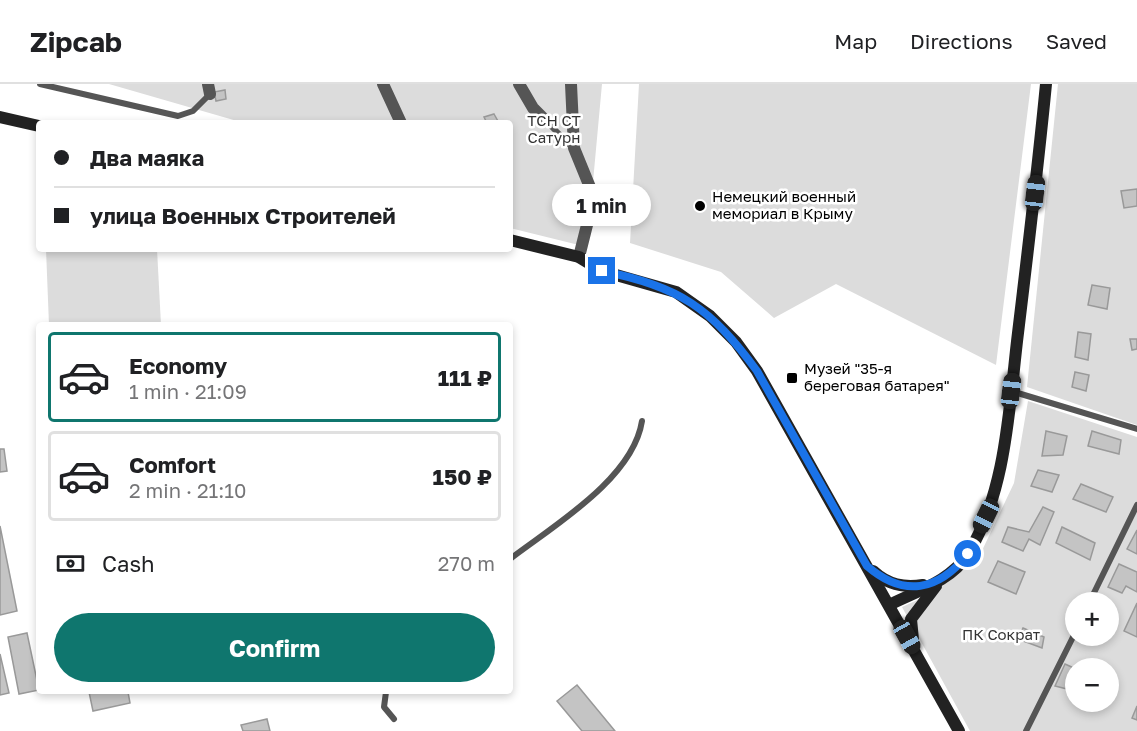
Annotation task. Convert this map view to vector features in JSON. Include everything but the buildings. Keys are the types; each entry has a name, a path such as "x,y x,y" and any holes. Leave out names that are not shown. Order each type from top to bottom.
{"main road":[{"path":"916,653 911,619 922,602 968,554 986,516 998,480 1011,391 1046,84"},
{"path":"0,117 36,125"},
{"path":"513,241 579,257 602,271 676,292 710,316 736,342 757,371 959,731"},
{"path":"867,566 888,582 902,586 942,580"},
{"path":"889,605 942,580"}],"street":[{"path":"383,84 400,120"},
{"path":"519,84 533,108 546,121"},
{"path":"571,84 574,148 594,197 579,257"}],"lane":[{"path":"40,84 178,116 193,111 209,89"},
{"path":"546,121 574,148"},
{"path":"1011,391 1137,429"},
{"path":"513,557 601,487 634,447 642,421"},
{"path":"1094,592 1137,506"},
{"path":"1026,731 1068,646"},
{"path":"386,694 384,707 394,719"}],"green space":[{"name":"ТСН СТ Сатурн","path":"109,84 602,84 587,247 513,229 513,120 234,120"},
{"path":"639,84 1031,84 996,365 836,284 774,318 721,272 630,243"},
{"path":"1058,84 1137,84 1137,425 1027,387"},
{"path":"46,252 157,252 161,322 49,322"},
{"name":"ПК Сократ","path":"1028,401 1137,437 1137,731 970,731 902,607 935,592 979,557 1014,483"}],"place":[{"name":"Немецкий военный мемориал в Крыму","path":"700,206"},
{"name":"Музей \"35-я береговая батарея\"","path":"792,378"}],"route":[{"path":"602,271 624,275 676,292 710,316 736,342 757,371 867,566 878,575 888,582 902,586 922,585 942,580 957,568 968,554"}]}
